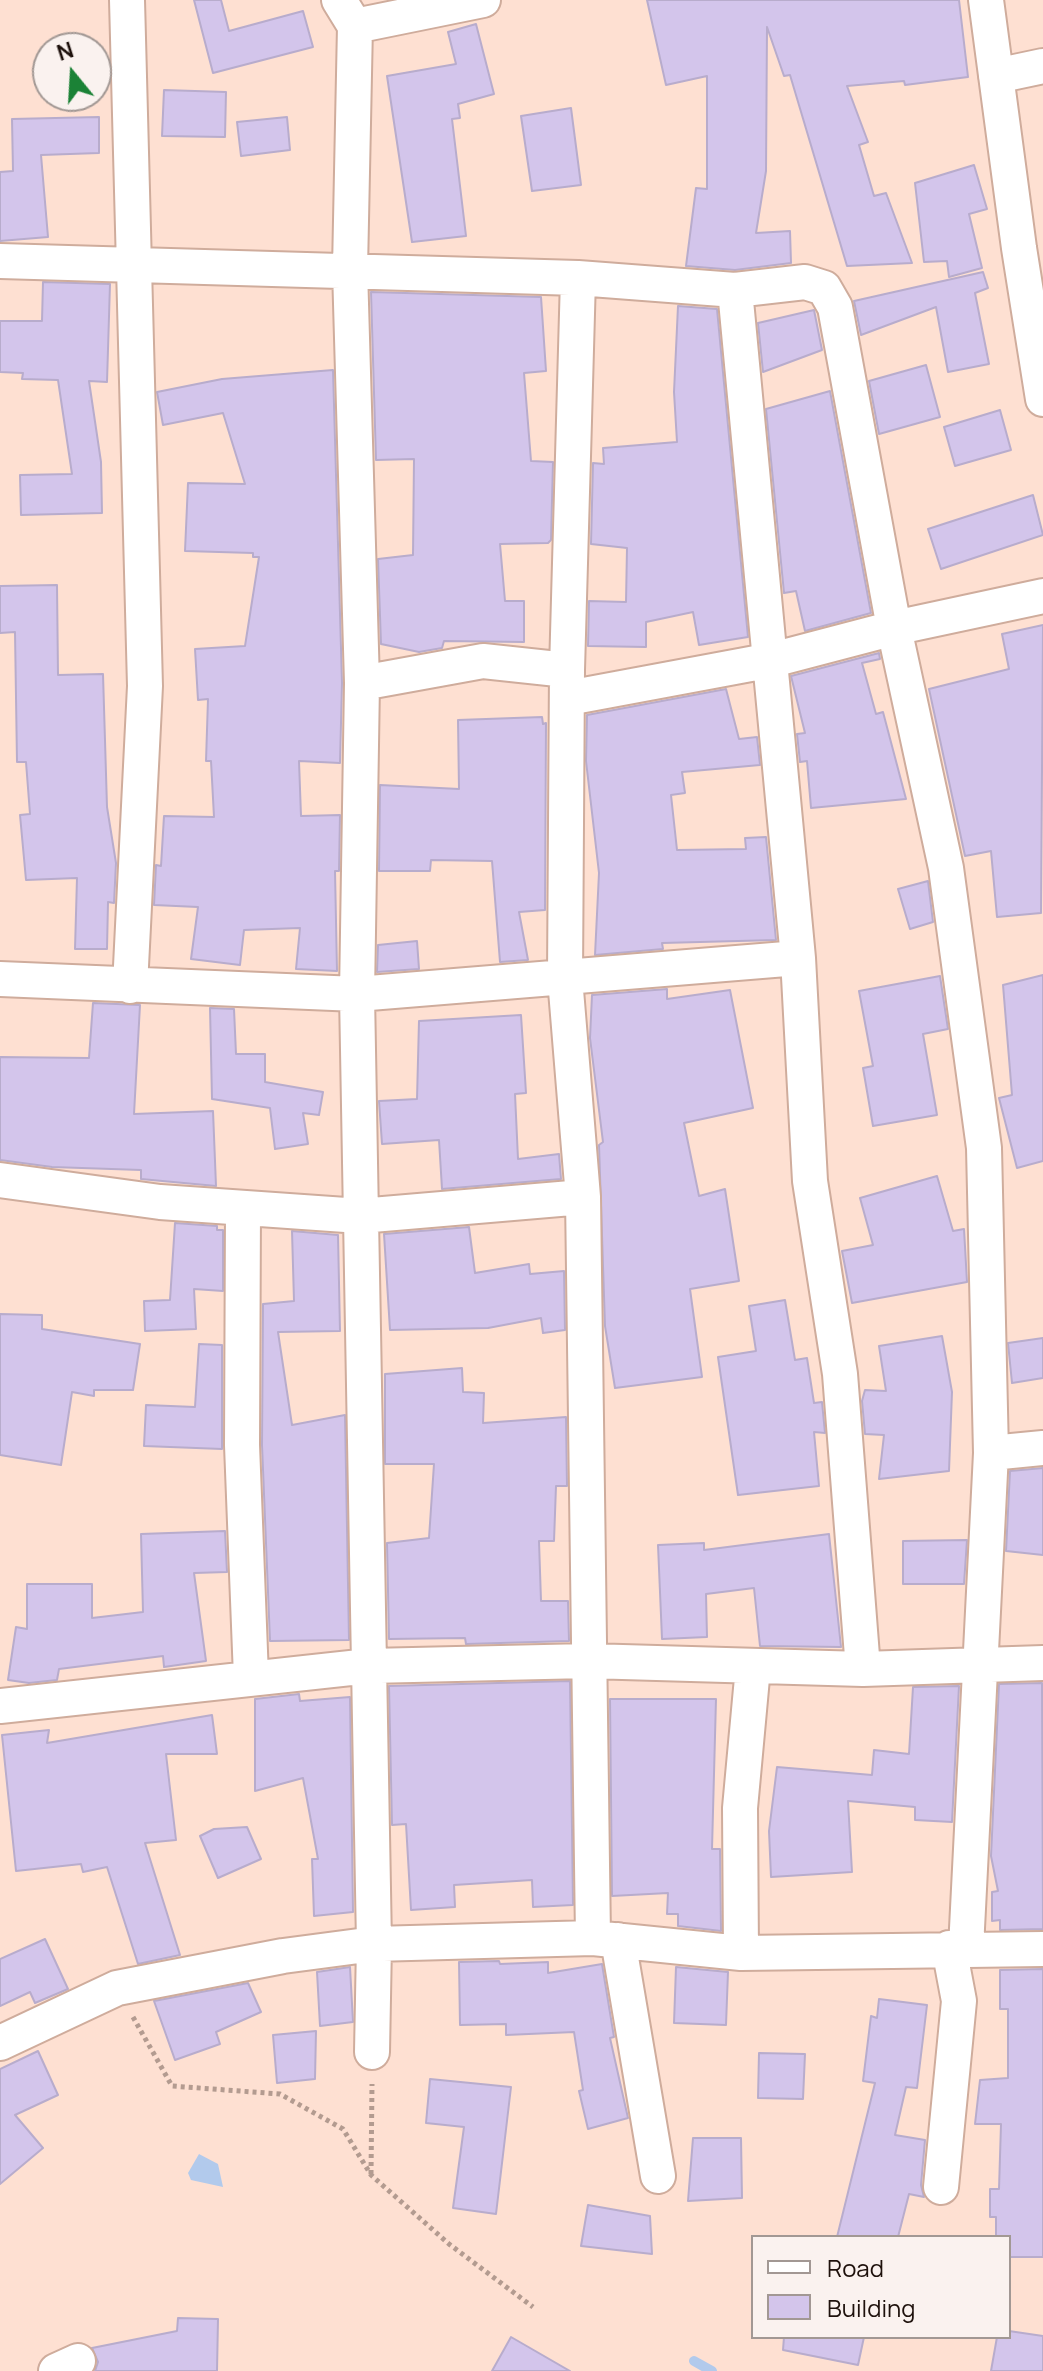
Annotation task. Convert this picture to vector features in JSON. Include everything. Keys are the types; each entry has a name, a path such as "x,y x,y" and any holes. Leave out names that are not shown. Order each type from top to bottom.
{"street":[{"path":"127,0 145,686 130,986"},
{"path":"372,2052 374,1944 357,994 362,683 350,269 347,13 483,0"},
{"path":"986,0 1043,399"},
{"path":"996,76 1043,66"},
{"path":"0,261 350,269 578,278 735,290 805,282 824,288 835,307 894,628 946,868 984,1148 991,1453 982,1665 958,1948 959,2001 941,2187"},
{"path":"578,278 568,684 565,978 583,1197 588,1661 605,1939 658,2176"},
{"path":"735,290 798,958 810,1181 840,1374 863,1669"},
{"path":"362,683 483,661 568,684 772,660 894,628 1043,596"},
{"path":"0,979 357,994 798,958"},
{"path":"0,1180 160,1202 360,1216 583,1197"},
{"path":"243,1208 242,1445 251,1677"},
{"path":"991,1453 1043,1448"},
{"path":"0,1706 369,1666 588,1661 863,1669 1043,1663"},
{"path":"741,1953 740,1808 753,1667"},
{"path":"0,2043 117,1988 283,1956 374,1944 605,1939 741,1953 1043,1949"}],"path":[{"path":"117,1988 172,2086 280,2094 343,2129 371,2175 449,2244 533,2307"},
{"path":"371,2175 372,2052"}],"water":[{"path":"199,2154 218,2164 223,2187 191,2180 188,2173"}],"building":[{"path":"194,0 221,0 229,31 303,11 313,47 213,73"},
{"path":"647,0 959,0 968,77 905,85 904,81 847,86 868,142 859,145 874,196 886,193 912,263 847,266 790,75 784,76 767,27 766,171 756,233 790,231 791,263 735,270 686,266 696,188 707,189 707,76 666,85"},
{"path":"476,24 494,94 458,104 460,118 452,119 466,236 412,242 387,76 456,64 448,32"},
{"path":"164,90 226,92 225,137 162,136"},
{"path":"571,108 581,185 532,191 521,116"},
{"path":"99,117 99,153 41,155 48,237 0,241 0,172 13,171 12,119"},
{"path":"287,117 290,150 241,156 237,122"},
{"path":"974,165 987,209 969,214 982,268 949,277 947,261 924,262 915,183"},
{"path":"983,272 988,288 975,293 989,364 948,372 936,307 861,335 854,301"},
{"path":"43,282 110,284 107,382 89,381 101,462 102,513 21,515 20,475 72,474 58,380 22,379 23,373 0,372 0,321 42,321"},
{"path":"371,292 541,297 546,371 524,373 531,461 553,462 551,540 548,543 500,544 505,601 524,601 524,642 444,641 442,648 419,652 381,644 378,559 413,555 414,459 376,460"},
{"path":"678,306 717,309 748,637 699,645 693,612 646,622 646,647 588,646 589,601 626,602 627,548 591,544 593,463 604,464 603,448 677,442 674,392"},
{"path":"814,310 822,350 763,372 758,323"},
{"path":"926,365 940,417 879,434 869,381"},
{"path":"333,370 342,683 340,763 299,761 301,816 340,815 339,871 335,871 337,971 296,969 300,928 244,930 240,965 191,959 198,907 154,905 156,865 161,866 164,816 214,817 211,761 206,761 208,699 198,700 195,649 245,646 259,557 253,557 253,553 185,551 188,483 245,484 223,413 163,425 157,392 222,379"},
{"path":"830,391 871,613 805,631 796,591 784,593 766,409"},
{"path":"1000,410 1011,450 955,466 944,427"},
{"path":"1033,495 1043,535 941,569 928,529"},
{"path":"57,585 58,675 103,674 107,807 116,863 114,903 108,902 107,949 75,949 77,878 26,880 20,815 30,814 26,762 17,762 15,632 0,633 0,586"},
{"path":"1043,625 1041,913 997,917 991,851 965,856 929,689 1009,669 1002,634"},
{"path":"879,653 880,659 862,663 876,714 883,712 906,799 811,808 807,761 800,762 797,734 805,733 791,676"},
{"path":"726,689 739,739 757,737 760,765 682,772 685,793 671,795 677,850 746,849 745,838 766,837 776,940 662,943 663,949 595,955 599,873 586,761 587,715"},
{"path":"542,717 543,724 546,723 545,910 519,912 528,960 500,962 492,861 431,860 430,871 379,871 380,785 459,789 458,720"},
{"path":"928,881 933,922 910,929 898,889"},
{"path":"417,941 419,969 377,972 378,945"},
{"path":"1043,975 1043,1161 1017,1168 999,1098 1012,1095 1003,985"},
{"path":"940,976 948,1029 923,1034 937,1115 873,1126 863,1068 873,1066 859,991"},
{"path":"667,989 667,999 730,990 753,1108 684,1123 699,1196 725,1189 739,1281 690,1289 702,1377 615,1388 605,1326 599,1145 603,1142 590,1038 592,995"},
{"path":"93,1003 140,1005 134,1114 213,1111 216,1186 141,1179 141,1170 52,1167 0,1160 0,1057 89,1058"},
{"path":"210,1008 234,1009 236,1054 265,1054 265,1082 323,1092 319,1115 303,1113 308,1144 275,1149 270,1108 212,1099"},
{"path":"521,1015 526,1093 515,1094 518,1159 559,1154 561,1179 442,1189 439,1140 382,1144 379,1101 417,1099 419,1021"},
{"path":"937,1176 953,1231 964,1229 967,1282 852,1303 842,1251 873,1245 860,1198"},
{"path":"175,1223 217,1226 217,1230 223,1230 223,1291 194,1289 196,1329 145,1331 144,1301 170,1300"},
{"path":"469,1227 475,1273 529,1264 530,1274 564,1271 565,1330 543,1333 541,1318 488,1328 390,1330 384,1234"},
{"path":"292,1231 338,1235 340,1331 278,1332 292,1425 345,1415 349,1640 270,1641 262,1445 263,1304 294,1301"},
{"path":"785,1300 795,1360 807,1358 814,1403 822,1402 825,1433 814,1432 819,1486 738,1495 718,1357 756,1351 749,1306"},
{"path":"0,1314 42,1315 42,1329 140,1344 133,1390 94,1390 94,1396 72,1392 61,1465 0,1455"},
{"path":"942,1336 952,1392 949,1471 879,1479 884,1435 865,1434 862,1401 865,1390 886,1391 879,1346"},
{"path":"1043,1338 1043,1378 1012,1383 1008,1343"},
{"path":"199,1344 222,1345 222,1449 144,1446 146,1405 195,1407"},
{"path":"462,1368 463,1392 484,1393 483,1423 566,1417 567,1486 556,1486 554,1541 539,1541 541,1601 568,1601 569,1641 466,1644 465,1638 389,1639 387,1543 429,1538 434,1464 385,1464 385,1374"},
{"path":"1043,1468 1043,1555 1006,1551 1010,1471"},
{"path":"225,1531 227,1572 194,1573 206,1661 164,1667 163,1656 59,1669 57,1680 29,1683 8,1680 16,1627 27,1629 27,1584 92,1584 92,1618 143,1612 141,1534"},
{"path":"829,1534 841,1647 760,1646 754,1588 706,1594 707,1637 662,1639 658,1545 704,1543 704,1550"},
{"path":"967,1540 964,1584 903,1584 903,1541"},
{"path":"570,1681 573,1905 533,1907 532,1880 454,1885 455,1907 411,1910 406,1824 392,1825 389,1686"},
{"path":"1042,1683 1043,1929 1000,1930 1000,1920 992,1921 992,1892 998,1891 991,1856 999,1684"},
{"path":"959,1686 952,1822 915,1820 915,1807 848,1801 852,1872 771,1877 769,1831 777,1767 872,1775 874,1750 909,1754 913,1687"},
{"path":"299,1694 300,1701 350,1697 353,1912 314,1916 312,1859 318,1859 303,1778 255,1791 255,1699"},
{"path":"610,1699 716,1699 712,1849 720,1849 721,1931 678,1926 678,1914 667,1914 668,1893 612,1896"},
{"path":"212,1715 217,1754 166,1754 176,1840 145,1843 180,1955 138,1964 107,1867 83,1872 81,1864 16,1871 2,1735 49,1730 47,1743"},
{"path":"247,1827 261,1859 218,1878 200,1836 214,1829"},
{"path":"45,1939 68,1989 35,2003 30,1992 0,2006 0,1959"},
{"path":"499,1961 500,1964 548,1962 548,1973 602,1964 614,2037 610,2038 628,2118 588,2129 579,2091 583,2090 574,2032 506,2035 506,2024 460,2025 459,1962"},
{"path":"350,1967 353,2022 320,2026 317,1972"},
{"path":"676,1967 728,1972 726,2025 674,2023"},
{"path":"1043,1969 1043,2257 1011,2257 1011,2235 996,2235 996,2217 990,2217 990,2189 999,2189 1001,2124 975,2124 980,2080 1008,2078 1008,2009 1000,2009 1000,1970"},
{"path":"248,1983 261,2012 216,2032 220,2044 175,2060 154,2001"},
{"path":"879,1999 927,2005 917,2088 906,2087 895,2135 925,2140 921,2185 924,2197 909,2194 899,2235 837,2235 875,2083 863,2081 871,2016 877,2018"},
{"path":"316,2031 315,2079 277,2083 273,2035"},
{"path":"38,2051 58,2095 15,2115 43,2148 0,2184 0,2069"},
{"path":"759,2053 805,2054 803,2099 758,2098"},
{"path":"430,2079 511,2087 496,2214 453,2208 464,2127 426,2123"},
{"path":"693,2138 741,2138 742,2198 688,2201"},
{"path":"588,2205 650,2216 652,2254 581,2246"},
{"path":"178,2318 218,2319 217,2371 95,2371 98,2362 92,2348 177,2331"},
{"path":"1011,2331 1043,2336 1043,2371 991,2371 997,2339 1011,2339"},
{"path":"511,2337 570,2371 492,2371"},
{"path":"784,2339 864,2339 858,2365 783,2350"}],"waterway":[{"path":"694,2361 712,2371"}]}
